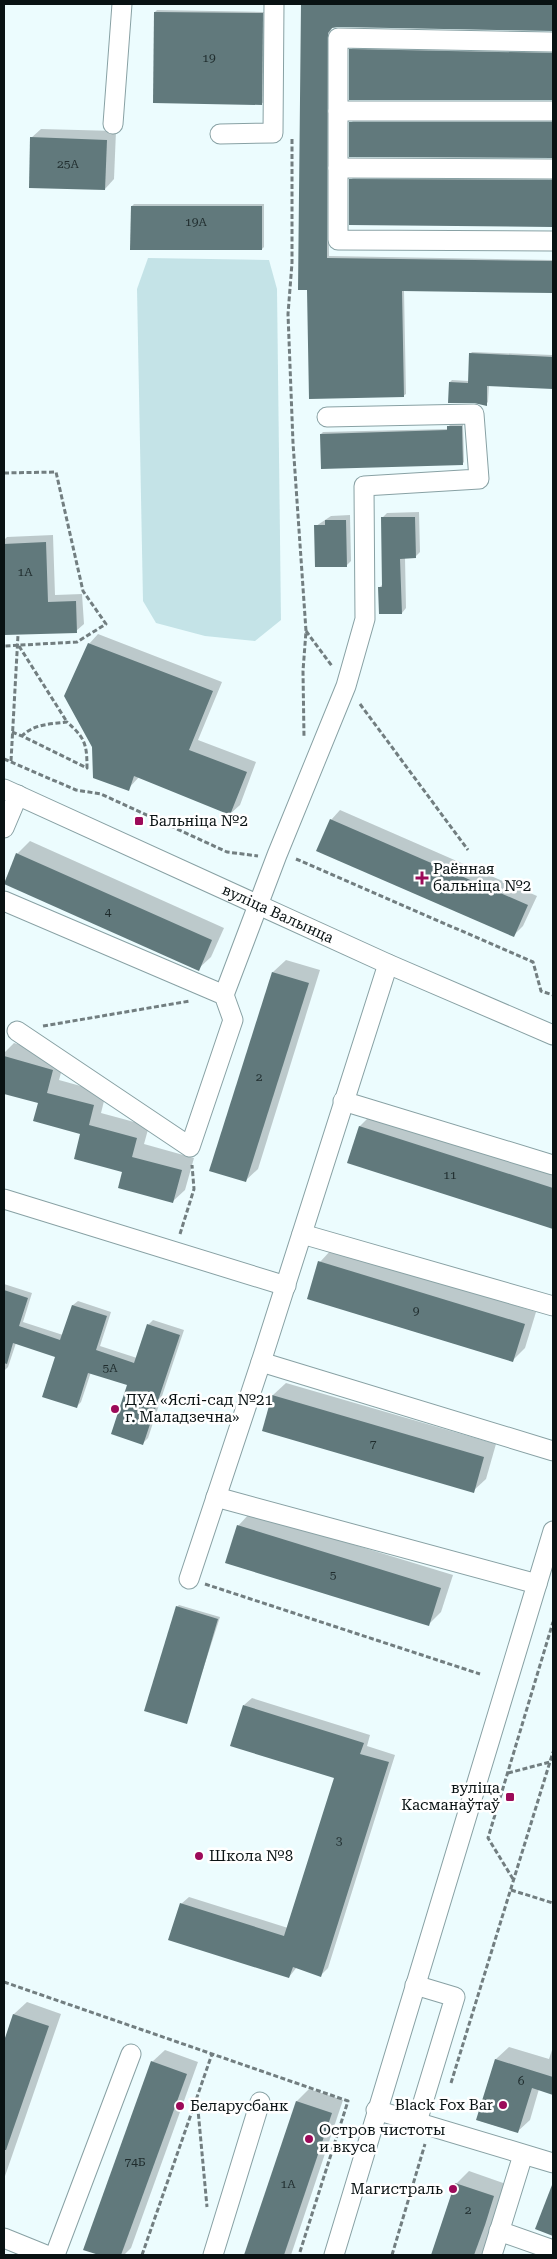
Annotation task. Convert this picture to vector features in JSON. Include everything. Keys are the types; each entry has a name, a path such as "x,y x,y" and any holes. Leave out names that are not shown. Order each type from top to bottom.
{"street":[{"path":"113,124 122,4"},
{"path":"220,134 273,133 274,4"},
{"path":"553,42 338,38 338,240 553,241"},
{"path":"338,111 553,111"},
{"path":"338,168 553,169"},
{"path":"17,1031 190,1147 232,1020 224,996 258,905 346,686 365,619 364,486 479,479 474,414 327,417"},
{"path":"4,828 11,792"},
{"name":"вуліца Валынца","path":"11,792 388,964 553,1035"},
{"path":"4,901 224,996"},
{"path":"189,1579 286,1286 343,1101 388,964"},
{"path":"343,1101 553,1165"},
{"path":"4,1200 286,1286"},
{"path":"302,1234 553,1306"},
{"path":"261,1362 553,1451"},
{"path":"216,1497 543,1580"},
{"path":"334,2255 414,1985 543,1580 553,1530"},
{"path":"414,1985 455,1997 417,2122"},
{"path":"55,2255 131,2054"},
{"path":"213,2255 260,2102"},
{"path":"376,2110 553,2163"},
{"path":"492,2255 523,2155"},
{"path":"500,2231 553,2250"},
{"path":"4,2238 46,2255"}],"path":[{"path":"292,133 292,263 288,314 293,443 306,631 303,671 304,738"},
{"path":"4,473 56,472 83,591 106,624 77,642 4,646"},
{"path":"306,631 468,850"},
{"path":"11,762 18,635"},
{"path":"12,732 87,768 87,749 80,734 67,722 18,646"},
{"path":"22,736 29,730 45,724 67,722"},
{"path":"17,1031 194,1000"},
{"path":"174,1252 194,1189 190,1147"},
{"path":"189,1579 480,1674"},
{"path":"513,1880 488,1838 553,1622"},
{"path":"508,1773 550,1762"},
{"path":"511,1890 553,1903"},
{"path":"4,1982 348,2101 299,2255"},
{"path":"142,2255 212,2054"},
{"path":"197,2098 207,2216"}],"shaded area":[{"path":"148,258 269,260 277,289 281,620 255,641 205,636 156,623 143,601 137,289"}],"building":[{"path":"301,4 553,4 553,31 338,27 332,28 328,33 327,258 553,261 553,293 402,291 404,397 309,399 307,290 298,290"},
{"path":"154,12 263,13 262,105 153,103"},
{"path":"349,49 553,53 553,100 349,100"},
{"path":"349,122 553,122 553,158 349,157"},
{"path":"30,137 107,140 105,190 29,188"},
{"path":"349,179 553,180 553,227 349,225"},
{"path":"131,206 262,206 262,250 130,250"},
{"path":"469,353 553,357 553,389 487,386 487,406 474,403 448,403 449,382 468,383"},
{"path":"447,426 462,426 463,465 321,469 320,434 447,430"},
{"path":"381,517 415,517 416,558 400,559 402,614 379,614 378,587 382,587"},
{"path":"325,520 346,520 347,567 315,567 314,525 325,525"},
{"path":"46,542 48,602 76,601 77,633 4,635 4,544"},
{"path":"88,643 213,691 189,750 247,772 230,815 134,776 129,791 93,778 92,747 64,696"},
{"name":"Раённая бальніца №2","path":"330,819 528,905 514,937 316,851"},
{"path":"16,853 212,940 199,971 4,884"},
{"path":"272,972 309,983 246,1182 209,1171"},
{"path":"4,1056 53,1070 47,1093 94,1105 89,1125 137,1138 132,1157 182,1170 173,1203 118,1188 122,1172 74,1159 80,1134 33,1121 38,1103 4,1094"},
{"path":"359,1126 553,1188 553,1229 347,1163"},
{"path":"318,1261 525,1324 513,1362 307,1299"},
{"path":"4,1290 28,1298 19,1326 60,1340 72,1305 107,1316 96,1350 134,1363 147,1324 180,1335 143,1445 111,1434 127,1385 88,1373 77,1408 42,1397 55,1357 13,1343 7,1364 4,1363"},
{"path":"272,1395 484,1457 474,1493 262,1431"},
{"path":"237,1525 441,1588 429,1626 225,1563"},
{"path":"176,1606 218,1619 187,1724 144,1711"},
{"path":"243,1705 364,1743 360,1754 389,1762 321,1977 293,1967 289,1978 168,1940 180,1903 284,1936 334,1778 230,1746"},
{"path":"13,2014 49,2026 6,2150 4,2150 4,2041"},
{"path":"495,2059 553,2077 553,2095 532,2088 518,2133 476,2120"},
{"path":"151,2061 187,2074 121,2255 99,2255 83,2250"},
{"path":"296,2101 332,2113 284,2255 244,2255"},
{"path":"455,2183 494,2196 485,2225 474,2255 431,2255"},
{"path":"553,2185 553,2236 535,2229"}],"place":[{"name":"Бальніца №2","path":"139,821"},
{"name":"Раённая бальніца №2","path":"422,878"},
{"name":"ДУА «Яслі-сад №21 г. Маладзечна»","path":"115,1409"},
{"name":"вуліца Касманаўтаў","path":"510,1797"},
{"name":"Школа №8","path":"199,1856"},
{"name":"Black Fox Bar","path":"503,2105"},
{"name":"Беларусбанк","path":"180,2106"},
{"name":"Остров чистоты и вкуса","path":"309,2139"},
{"name":"Магистраль","path":"453,2189"}]}
